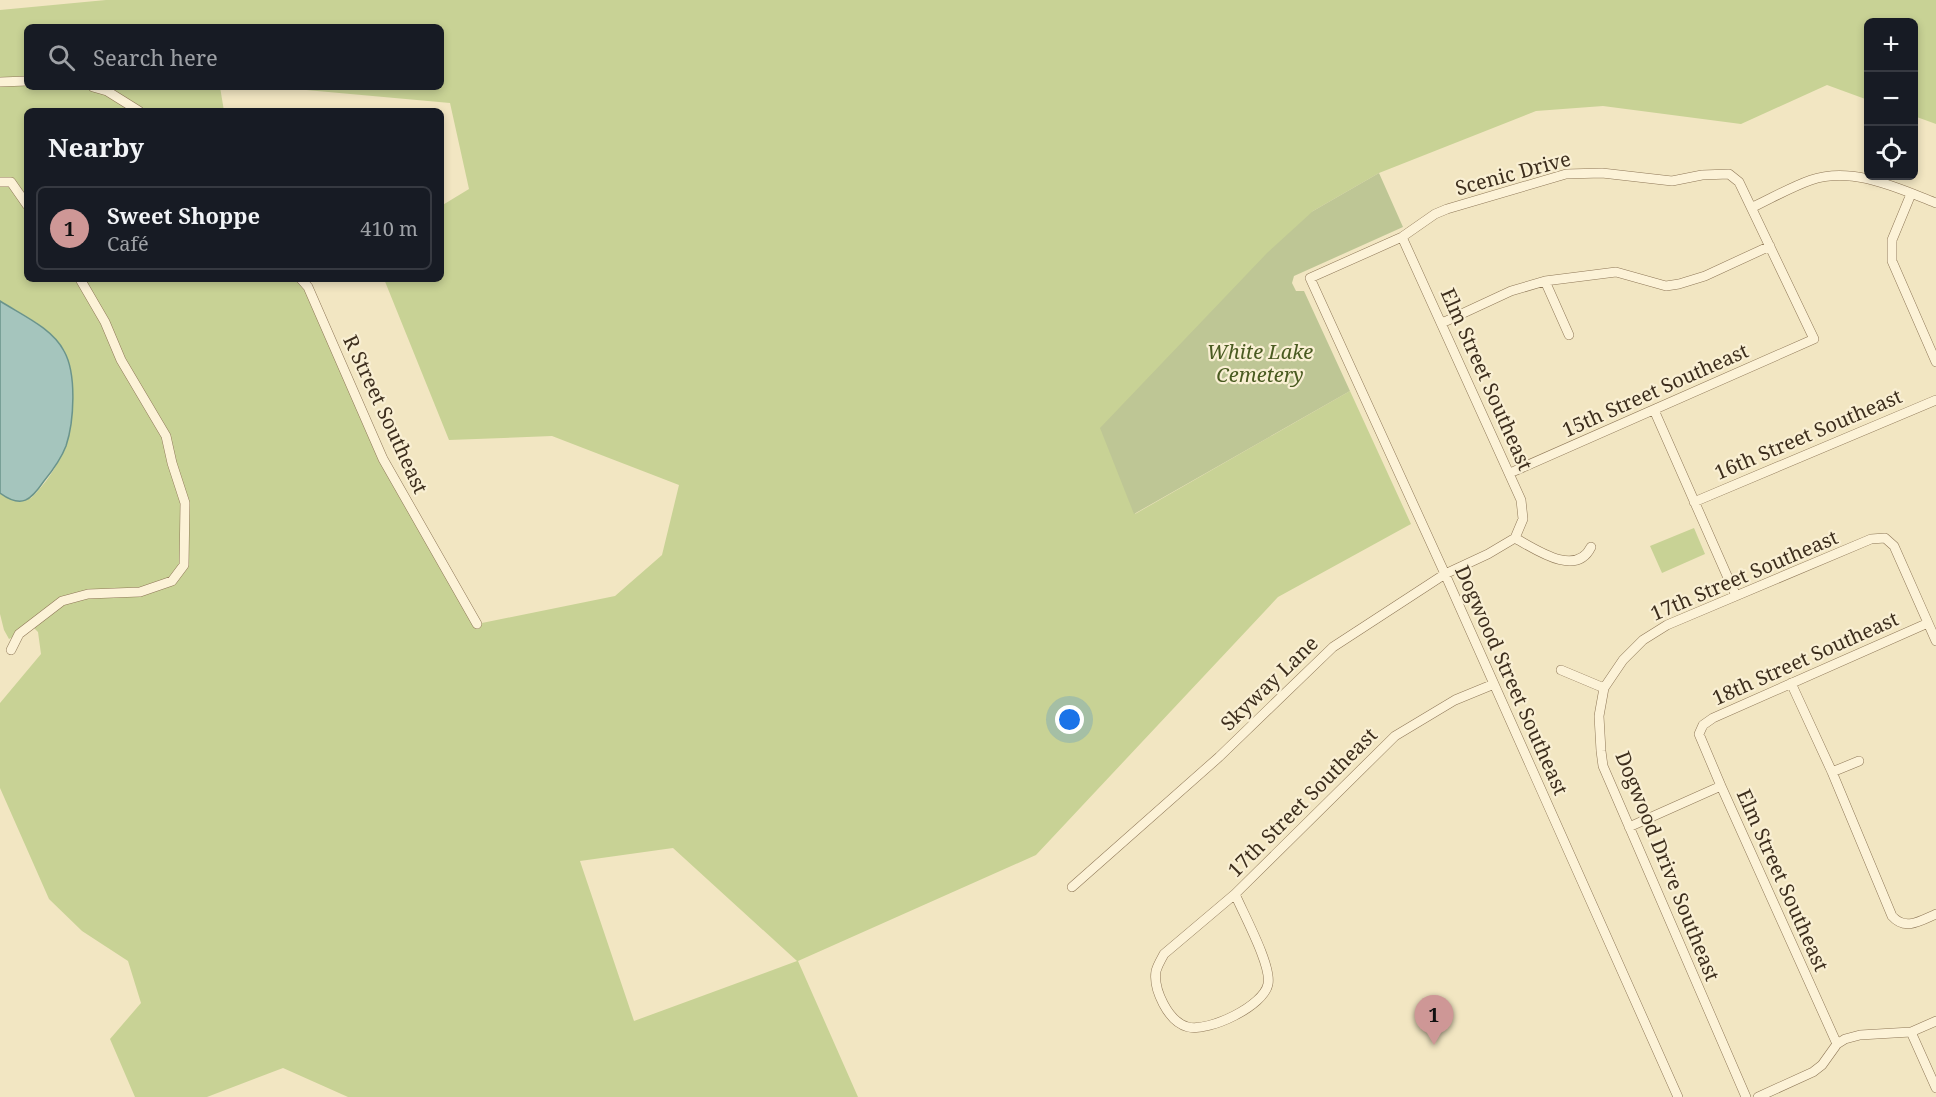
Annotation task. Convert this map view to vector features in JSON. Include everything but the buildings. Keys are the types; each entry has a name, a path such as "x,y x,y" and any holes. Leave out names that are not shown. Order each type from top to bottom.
{"street":[{"path":"0,82 24,81"},
{"path":"104,90 134,108"},
{"name":"Scenic Drive","path":"1310,278 1402,237 1435,214 1447,209 1566,174 1602,173 1672,180 1717,173 1729,174 1739,182 1752,207"},
{"path":"1442,323 1511,291 1545,281 1616,272 1666,286 1706,276 1770,246 1752,207 1811,180 1828,176 1852,176 1872,180 1936,203"},
{"path":"0,182 11,183 24,201"},
{"path":"1911,194 1892,240 1892,261 1936,362"},
{"name":"Elm Street Southeast","path":"1402,237 1521,500 1523,511 1520,528 1515,538"},
{"name":"15th Street Southeast","path":"1510,473 1814,339 1770,246"},
{"name":"Dogwood Street Southeast","path":"1310,278 1445,574 1678,1097"},
{"path":"1545,281 1569,335"},
{"path":"11,650 19,634 62,601 88,594 140,592 172,581 184,565 185,503 166,436 122,360 105,322 82,282"},
{"name":"R Street Southeast","path":"304,282 308,287 382,459 477,624"},
{"name":"16th Street Southeast","path":"1694,502 1936,400"},
{"path":"1654,410 1736,596"},
{"path":"1515,538 1561,561 1581,559 1588,555 1592,547"},
{"name":"Skyway Lane","path":"1072,887 1219,757 1333,647 1445,574 1488,554 1515,538"},
{"name":"17th Street Southeast","path":"1604,688 1623,660 1653,633 1871,539 1885,538 1894,546 1928,623"},
{"path":"1928,623 1936,641"},
{"name":"18th Street Southeast","path":"1700,730 1713,718 1928,623"},
{"path":"1561,670 1604,688"},
{"path":"1791,683 1832,772 1888,909 1898,922 1906,924 1936,914"},
{"name":"17th Street Southeast","path":"1235,894 1266,964 1269,983 1265,993 1256,1004 1212,1024 1188,1027 1177,1022 1168,1010 1156,982 1158,963 1164,954 1235,894 1395,735 1455,700 1494,684"},
{"name":"Dogwood Drive Southeast","path":"1604,688 1599,716 1604,766 1746,1097"},
{"name":"Elm Street Southeast","path":"1700,730 1700,738 1837,1044"},
{"path":"1832,772 1858,761"},
{"path":"1629,827 1721,786"},
{"path":"1758,1097 1813,1072 1822,1065 1837,1044 1855,1036 1911,1032 1936,1021"},
{"path":"1911,1032 1936,1089"}],"green space":[{"path":"106,0 1936,0 1936,124 1918,117 1918,18 1864,18 1864,99 1827,85 1741,124 1603,106 1536,111 1379,173 1313,211 1135,514 1350,391 1411,524 1278,597 1036,855 798,961 858,1097 348,1097 283,1068 207,1097 135,1097 110,1039 141,1003 128,961 82,931 49,899 0,788 0,703 41,654 38,632 33,627 9,639 4,630 0,614 0,493 15,500 27,500 46,481 65,448 71,424 73,395 66,354 60,344 40,325 0,301 0,10","holes":["24,24 444,24 444,90 306,90 450,103 469,189 444,204 444,282 385,282 449,440 552,436 679,485 662,555 615,596 477,624 383,459 302,282 24,282 24,108 224,108 220,90 24,90","673,848 797,961 634,1021 580,861"]},
{"name":"White Lake Cemetery","path":"1379,173 1403,227 1294,276 1292,283 1296,291 1304,291 1350,391 1134,514 1100,428 1267,253 1313,211"},
{"path":"1694,528 1705,554 1662,573 1650,546"}],"water":[{"path":"0,301 52,335 64,351 71,372 73,398 66,446 54,469 35,493 20,501 14,501 0,493"}],"place":[{"name":"Sweet Shoppe","path":"1434,1045"}]}
